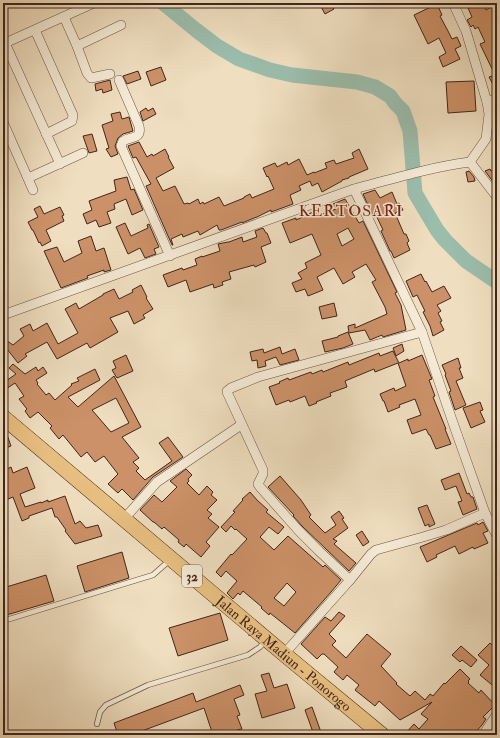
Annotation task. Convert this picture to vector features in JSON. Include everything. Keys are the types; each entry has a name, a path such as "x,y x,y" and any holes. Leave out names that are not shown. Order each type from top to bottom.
{"highway":[{"name":"Jalan Raya Madiun - Ponorogo","path":"3,417 380,735"}],"street":[{"path":"60,164 4,43 94,3"},
{"path":"3,315 354,189 403,176 470,162 486,139 489,114 487,102 466,31 453,3"},
{"path":"64,17 87,73 91,78 110,74"},
{"path":"77,46 121,26"},
{"path":"35,30 73,117 72,121 46,134"},
{"path":"119,80 140,130 139,134 136,136 123,141 122,146 170,256"},
{"path":"487,102 497,98"},
{"path":"3,122 6,137 34,190"},
{"path":"28,178 83,153"},
{"path":"470,162 497,197"},
{"path":"354,189 422,332 485,513 497,536"},
{"path":"350,580 309,541 258,484 263,470 227,395 227,390 258,377 422,332"},
{"path":"124,519 157,482 241,424"},
{"path":"284,654 376,550 446,530 485,513"},
{"path":"483,735 497,714"}],"lane":[{"path":"3,621 153,575 171,559"},
{"path":"97,724 100,712 106,706 148,685 248,654 260,647 266,639"}],"building":[{"path":"319,3 330,3 334,9 325,14"},
{"path":"478,3 482,3 486,10 492,6 497,15 497,33 494,35 497,41 497,92 489,77 495,75 480,44 485,42 478,27 475,29 473,25 471,27 467,20 472,17 468,8"},
{"path":"437,4 442,15 440,16 452,39 457,37 461,46 455,49 460,59 443,67 439,57 446,53 439,38 428,44 414,15"},
{"path":"161,67 166,80 151,86 146,72"},
{"path":"138,71 141,79 127,84 123,76"},
{"path":"110,80 112,90 103,93 102,89 96,91 95,84"},
{"path":"474,81 476,111 448,113 446,82"},
{"path":"146,108 148,111 153,108 156,114 143,121 140,112"},
{"path":"120,112 122,119 129,117 133,131 123,134 118,138 115,146 118,154 111,157 106,149 109,148 102,125 113,121 111,114"},
{"path":"92,134 97,151 89,153 83,136"},
{"path":"139,142 147,157 152,154 153,156 165,149 174,168 156,178 163,191 175,186 184,204 189,204 198,199 200,204 203,202 204,204 219,197 224,206 250,194 252,198 274,189 263,168 275,163 277,167 287,162 288,165 299,159 307,175 327,168 325,163 334,160 336,164 354,158 352,153 359,149 368,169 342,180 322,192 318,183 312,186 310,181 299,186 301,190 290,195 293,204 271,212 271,210 242,223 221,230 219,230 217,225 200,235 198,231 183,237 182,234 171,239 172,245 146,186 151,184 136,157 133,158 128,146"},
{"path":"497,168 497,182 494,183 485,171 490,169 491,171"},
{"path":"469,171 474,177 475,181 468,182 466,172"},
{"path":"127,177 131,190 134,189 143,210 132,215 126,199 114,204 115,209 107,212 111,223 99,227 96,220 87,224 83,214 92,210 89,201 116,191 114,180"},
{"path":"375,190 380,198 392,192 397,204 399,203 403,210 395,213 404,234 406,234 409,241 407,243 410,250 394,258 381,231 383,230 375,213 372,214 363,194"},
{"path":"345,199 359,223 363,221 397,292 395,293 401,305 406,330 383,337 382,335 370,340 365,330 349,333 348,326 355,324 355,328 387,314 372,282 376,280 366,264 352,272 355,277 343,284 334,268 317,277 323,290 308,296 305,289 296,292 292,283 302,279 298,273 307,268 305,263 321,255 312,234 290,243 282,223 296,218 296,220 317,210 319,215 336,209 333,204","holes":["348,228 354,239 342,246 337,234"]},
{"path":"40,206 44,214 60,207 64,215 62,216 64,221 46,230 51,241 42,246 28,222 38,217 34,209"},
{"path":"125,223 131,236 148,228 147,225 149,224 159,247 154,249 156,254 145,258 140,248 128,254 116,227"},
{"path":"263,228 271,243 261,247 266,262 255,267 254,265 229,272 231,279 222,282 223,285 214,288 213,284 190,292 186,280 168,287 163,275 182,268 183,270 197,265 195,259 220,251 218,244 242,237 243,242 257,237 255,231"},
{"path":"91,236 96,251 104,248 111,270 104,272 104,270 87,276 88,278 61,288 44,251 57,247 64,262 82,253 78,241"},
{"path":"421,274 432,292 444,286 451,298 437,305 441,311 438,313 444,330 433,336 423,312 425,311 417,295 413,297 406,281"},
{"path":"141,285 147,297 146,298 153,309 143,315 145,318 134,324 128,311 110,318 118,332 90,348 87,343 57,359 47,342 25,354 27,356 18,363 3,344 3,338 13,345 24,336 20,329 30,324 33,331 47,323 58,344 78,333 65,309 76,303 79,309 114,289 119,299 133,292 132,290"},
{"path":"334,303 337,316 322,319 319,307"},
{"path":"348,332 353,344 325,352 322,341 338,337"},
{"path":"402,344 404,351 396,356 393,348"},
{"path":"280,347 282,354 295,349 299,360 280,365 276,357 265,361 266,366 258,368 257,360 252,361 250,352 263,349 264,353"},
{"path":"393,351 399,363 422,355 432,379 429,380 435,396 433,397 451,444 436,449 426,429 412,434 407,420 421,415 415,399 399,405 400,407 388,412 380,394 394,388 395,391 406,386 398,363 375,372 374,369 345,381 347,387 330,393 331,396 309,406 305,396 290,402 289,400 276,405 269,387 288,378 289,380 311,372 312,374 322,370 323,372 348,362 349,365 379,353 380,356"},
{"path":"126,355 133,371 117,378 112,370 116,368 113,361"},
{"path":"458,358 461,368 459,368 463,378 456,381 466,405 455,410 449,392 451,391 442,365"},
{"path":"13,364 25,374 36,367 38,371 43,367 47,373 36,380 38,383 37,384 46,395 49,393 55,400 72,385 71,384 79,381 77,378 95,369 100,380 68,397 78,407 114,376 141,427 122,437 139,458 133,462 139,468 136,471 145,480 172,461 159,443 168,437 183,457 153,477 133,500 122,489 118,493 108,484 118,474 104,456 95,462 87,452 81,457 63,435 59,439 50,428 52,426 38,412 30,418 25,411 27,409 19,399 24,396 15,383 6,389 3,383 16,374 9,368","holes":["116,398 129,423 111,432 92,410"]},
{"path":"480,402 483,410 480,411 485,422 471,428 463,408"},
{"path":"3,429 6,432 11,446 3,449"},
{"path":"11,467 13,473 27,467 35,488 20,494 25,507 48,500 48,502 65,496 75,524 80,521 86,528 98,525 102,536 75,544 57,517 55,517 52,508 29,516 29,518 22,521 13,497 6,500 3,492 3,471"},
{"path":"186,469 192,475 188,479 189,481 187,483 199,495 207,486 213,492 211,495 217,500 207,510 212,514 208,518 219,527 206,542 210,546 201,557 186,544 184,547 178,542 179,540 164,527 162,529 140,510 154,495 162,502 177,487 170,481"},
{"path":"459,473 467,494 469,493 471,497 473,497 477,509 463,515 458,502 462,501 456,486 445,490 441,480"},
{"path":"280,476 301,500 311,515 309,517 325,533 336,525 331,517 339,511 348,528 333,539 337,541 334,544 356,563 349,571 303,527 268,487"},
{"path":"250,492 268,510 266,512 284,527 278,534 269,527 260,537 274,550 288,536 323,567 325,565 341,580 295,633 270,613 269,615 243,591 240,595 238,593 233,599 227,593 237,581 226,571 221,577 216,572 231,554 232,555 247,539 231,526 226,532 221,527 235,512 233,511 243,500 242,499","holes":["287,583 296,592 284,606 274,598"]},
{"path":"427,505 435,524 429,527 429,524 425,526 418,508"},
{"path":"483,522 488,531 483,533 488,543 474,549 473,547 459,554 455,546 436,555 437,557 427,562 420,547 477,523 478,525"},
{"path":"362,531 369,542 363,546 356,535"},
{"path":"122,552 129,578 85,592 77,566"},
{"path":"46,575 54,601 3,616 3,588"},
{"path":"339,612 345,616 329,634 336,641 332,645 346,658 367,634 391,654 381,666 397,683 396,684 410,696 415,691 425,700 430,694 433,696 444,683 445,684 460,669 470,679 468,683 479,693 481,690 495,705 483,717 486,719 482,725 473,735 404,735 414,724 419,729 428,719 421,714 432,702 400,720 379,701 375,706 355,690 359,685 347,675 343,680 334,672 338,667 324,654 317,659 301,644 325,617 331,621"},
{"path":"220,613 228,640 178,656 169,628"},
{"path":"490,643 497,650 497,689 480,675 489,665 478,655"},
{"path":"461,646 477,660 471,667 462,660 460,662 452,655"},
{"path":"269,673 274,688 287,684 295,708 262,718 255,694 267,691 261,675"},
{"path":"240,685 244,695 234,699 240,715 237,716 242,729 237,730 239,735 213,735 204,708 131,735 118,735 114,723 193,693 196,702"},
{"path":"312,707 322,735 314,735 305,710"}],"waterway":[{"path":"163,3 217,46 239,59 270,70 292,75 357,82 375,87 390,96 403,111 410,131 415,193 437,230 445,240 466,261 497,282"}],"district":[{"name":"KERTOSARI","path":"351,210"}]}
